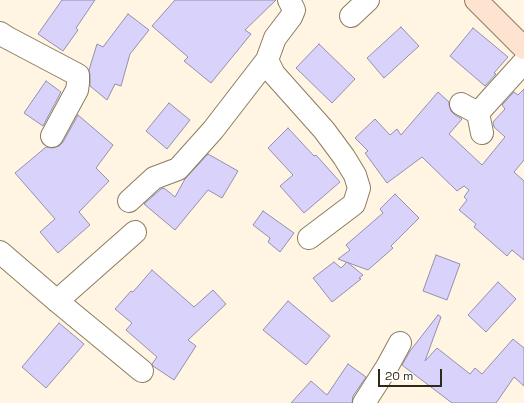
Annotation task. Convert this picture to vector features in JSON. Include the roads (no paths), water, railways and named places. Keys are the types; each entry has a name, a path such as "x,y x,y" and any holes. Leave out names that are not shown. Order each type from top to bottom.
{"street":[{"path":"129,201 154,178 178,169 213,130 267,60 275,38 291,17 294,10 289,0"},
{"path":"351,16 368,0"},
{"path":"476,0 524,48"},
{"path":"0,33 78,75 77,90 52,136"},
{"path":"267,60 274,74 324,130 344,157 355,175 359,188 354,204 309,238"},
{"path":"474,117 524,62"},
{"path":"57,301 135,232"},
{"path":"0,252 142,371"},
{"path":"364,403 387,367 400,343"}]}
